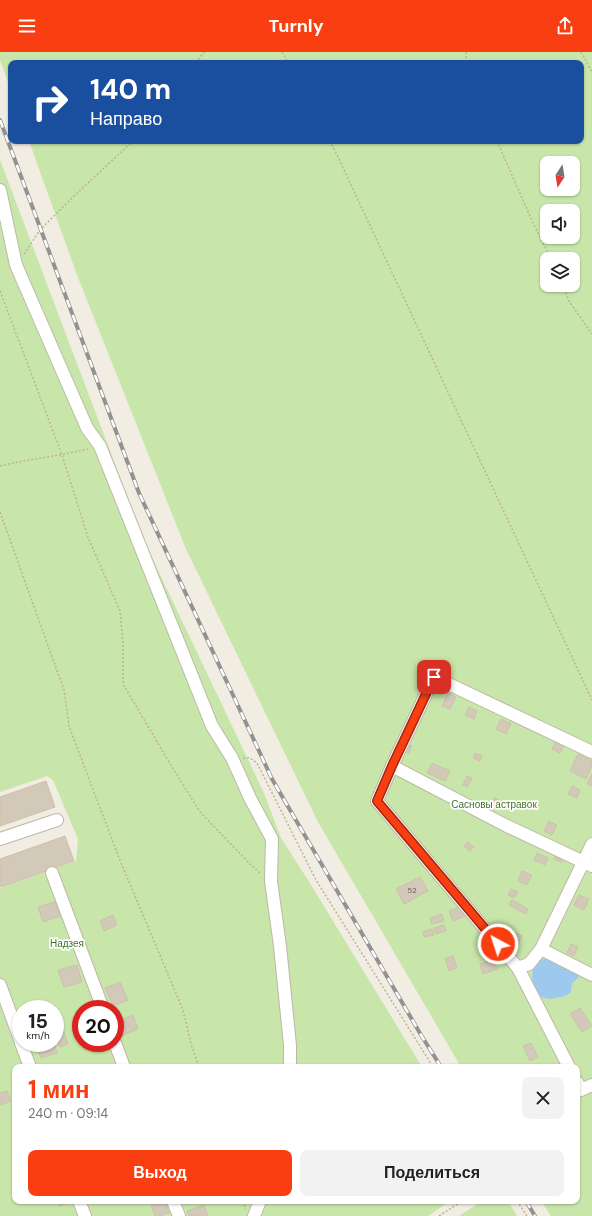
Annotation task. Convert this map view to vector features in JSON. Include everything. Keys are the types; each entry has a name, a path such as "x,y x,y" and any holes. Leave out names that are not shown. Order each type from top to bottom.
{"street":[{"path":"0,190 16,265 86,428 100,446 212,726 232,758 250,798 272,839 271,881 280,946 290,1045 290,1064"},
{"path":"567,1064 518,968 377,801 434,677 592,752"},
{"path":"392,766 507,826 588,864"},
{"path":"0,839 57,820"},
{"path":"518,968 529,964 541,950 588,864 592,844"},
{"path":"52,873 100,1000"},
{"path":"541,950 592,975"},
{"path":"0,985 12,1018"},
{"path":"25,1052 29,1064"},
{"path":"118,1052 123,1064"},
{"path":"580,1088 581,1090 592,1085"},
{"path":"80,1204 85,1216"},
{"path":"174,1204 179,1216"},
{"path":"254,1216 259,1204"}],"path":[{"path":"581,52 592,72"},
{"path":"16,265 40,230 130,144"},
{"path":"332,144 592,700"},
{"path":"498,144 548,252"},
{"path":"0,291 62,455 88,537 120,610 123,684 200,812 250,864 271,881"},
{"path":"565,292 568,301 592,334"},
{"path":"0,466 25,460 62,455 100,446"},
{"path":"0,512 64,690 69,726 119,858 183,1010 191,1044 198,1064"},
{"path":"232,758 250,758 257,763 316,880 431,1064"},
{"path":"244,1204 246,1216"},
{"path":"439,1216 457,1204"},
{"path":"519,1204 527,1216"}],"green space":[{"name":"Сасновы астравок","path":"0,52 592,52 592,1216 551,1216 543,1204 580,1204 580,1064 459,1064 318,822 186,549 77,275 30,144 584,144 584,60 8,60 8,83 0,60"},
{"name":"Надзея","path":"0,160 145,543 264,793 281,838 420,1064 12,1064 12,1204 446,1204 428,1216 0,1216 0,888 76,861 78,839 53,780 47,776 0,792"},
{"path":"477,1204 510,1204 517,1216 459,1216"}],"water":[{"path":"549,958 579,974 578,978 572,983 571,992 566,995 548,999 542,997 534,989 532,977 534,963 539,960"}],"building":[{"path":"448,693 456,697 450,709 442,706"},
{"path":"469,707 477,711 474,719 465,715"},
{"path":"501,719 511,724 506,734 496,729"},
{"path":"557,739 565,743 560,753 552,749"},
{"path":"407,743 412,746 409,753 404,751"},
{"path":"475,753 482,756 480,761 473,758"},
{"path":"578,754 592,761 592,765 586,779 570,771"},
{"path":"432,763 450,771 445,781 427,773"},
{"path":"592,774 592,786 587,784"},
{"path":"467,776 472,778 467,787 463,785"},
{"path":"46,781 55,807 0,826 0,797"},
{"path":"572,786 580,790 577,798 568,794"},
{"path":"494,798 503,802 500,809 491,805"},
{"path":"549,821 557,825 552,835 544,831"},
{"path":"65,836 74,861 1,887 0,859"},
{"path":"468,842 474,847 470,851 464,846"},
{"path":"537,853 548,858 545,865 534,860"},
{"path":"556,855 563,858 561,862 554,859"},
{"path":"522,871 532,875 527,885 518,881"},
{"path":"420,877 428,891 404,904 396,889"},
{"path":"511,889 518,892 514,898 508,895"},
{"path":"579,895 589,899 584,910 574,905"},
{"path":"512,900 528,909 526,914 509,905"},
{"path":"55,902 60,916 43,922 38,907"},
{"path":"462,906 465,916 453,921 449,911"},
{"path":"442,914 444,921 432,924 430,918"},
{"path":"113,915 117,925 104,931 100,921"},
{"path":"444,925 446,931 436,934 434,928"},
{"path":"432,929 434,935 424,937 423,932"},
{"path":"511,931 522,936 517,945 506,940"},
{"path":"571,944 578,947 574,956 567,953"},
{"path":"453,956 457,968 449,971 445,958"},
{"path":"493,959 497,969 483,974 480,964"},
{"path":"77,965 82,982 64,987 58,970"},
{"path":"120,982 128,1000 124,1002 124,1000 110,1000 105,988"},
{"path":"580,1008 592,1026 582,1032 570,1014"},
{"path":"133,1015 138,1029 124,1035 124,1019"},
{"path":"64,1033 68,1044 64,1046"},
{"path":"531,1043 538,1057 530,1061 523,1046"},
{"path":"39,1052 57,1052 57,1053 41,1058"},
{"path":"7,1091 11,1101 0,1105 0,1093"},
{"path":"151,1204 166,1204 169,1213 155,1216"},
{"path":"204,1205 208,1216 189,1216 187,1211"}],"railway":[{"path":"0,120 8,141"},
{"path":"9,144 139,493 272,779 439,1064"},
{"path":"528,1204 535,1216"}],"route":[{"path":"434,677 377,801 498,944"}]}
